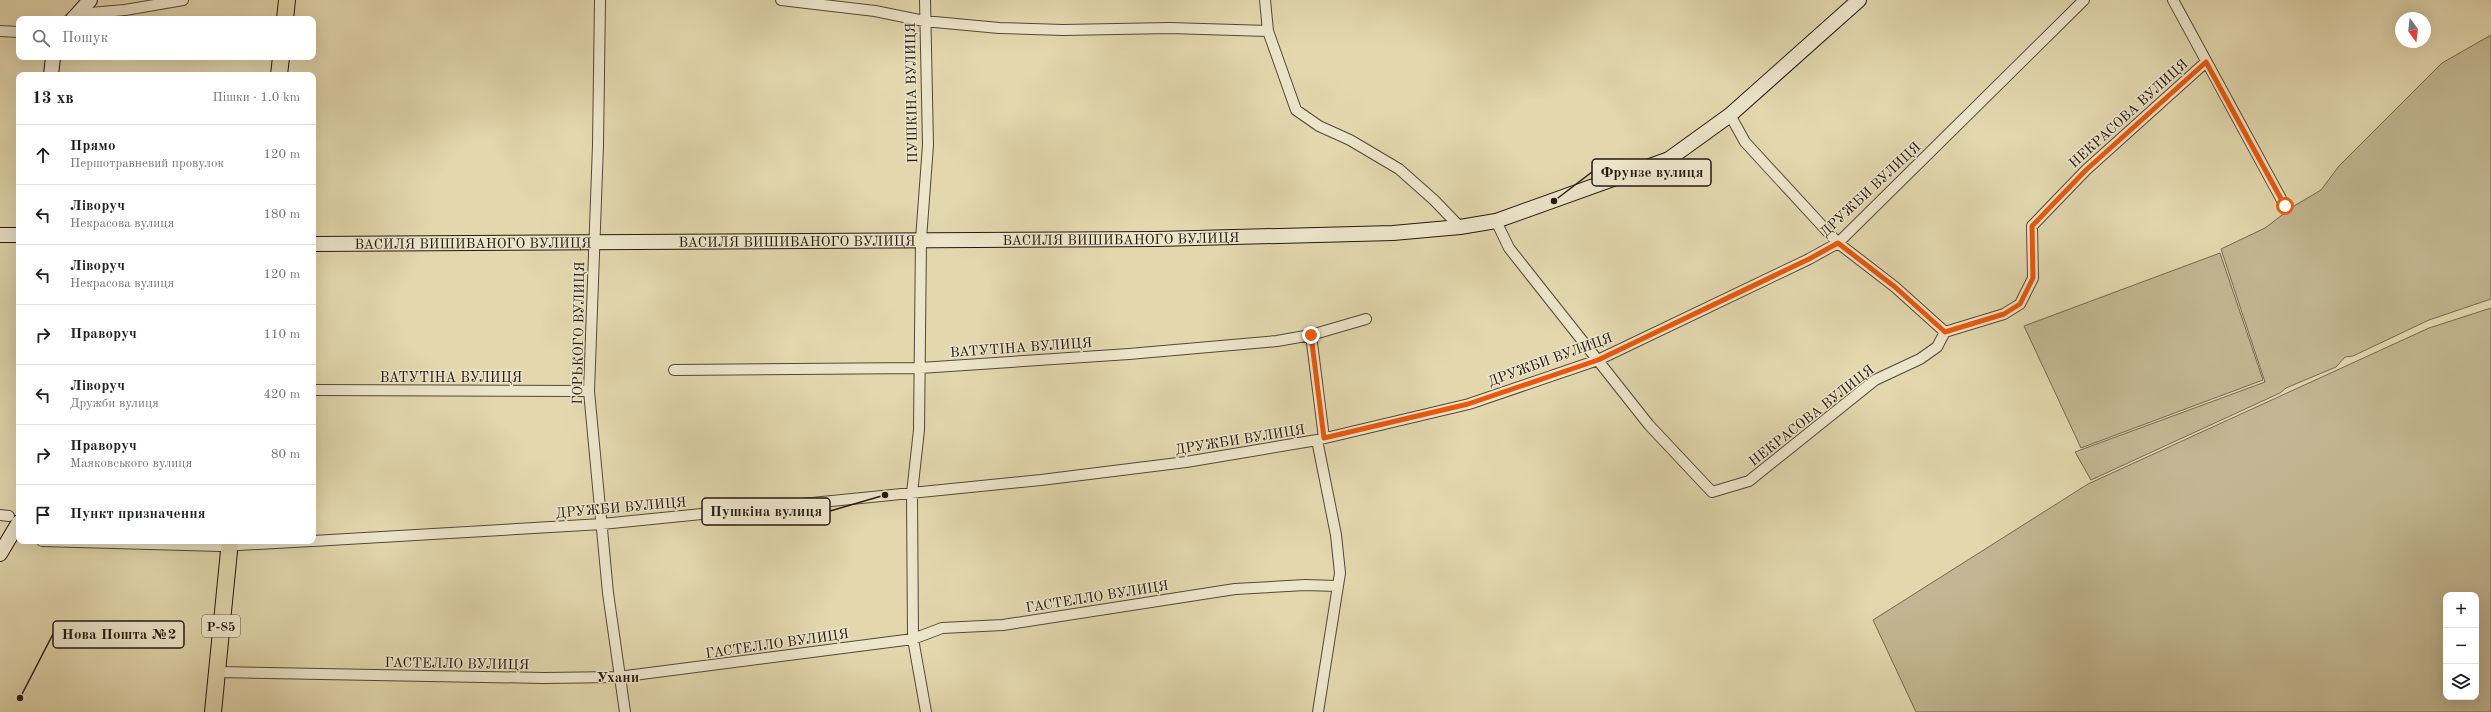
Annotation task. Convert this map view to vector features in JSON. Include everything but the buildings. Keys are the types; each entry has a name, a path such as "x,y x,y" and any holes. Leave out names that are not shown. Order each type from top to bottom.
{"main road":[{"path":"285,16 287,0"},
{"path":"279,72 281,60"},
{"name":"Р-85","path":"213,712 230,544"}],"street":[{"path":"75,16 90,0"},
{"path":"75,16 125,10 183,0"},
{"name":"ГОРЬКОГО ВУЛИЦЯ","path":"600,0 598,145 593,243 589,391 618,677 625,712"},
{"path":"781,0 875,11 924,21 999,28 1056,30 1170,28 1268,32"},
{"name":"ПУШКІНА ВУЛИЦЯ","path":"925,0 924,21 928,145 921,239 919,430 912,493 913,638 926,712"},
{"path":"1265,0 1268,32 1296,110 1319,126 1350,140 1399,169 1434,200 1460,228"},
{"name":"ВАСИЛЯ ВИШИВАНОГО ВУЛИЦЯ","path":"316,244 593,243 921,239 1165,239 1393,233 1460,228 1496,221 1669,159 1730,115 1859,0"},
{"name":"ДРУЖБИ ВУЛИЦЯ","path":"316,541 602,524 1041,480 1186,462 1320,439 1468,404 1598,360 1809,259 1838,243 2084,0"},
{"path":"2173,0 2285,206"},
{"path":"0,32 16,32"},
{"path":"50,72 52,60"},
{"name":"НЕКРАСОВА ВУЛИЦЯ","path":"1598,360 1649,425 1712,492 1749,481 1875,380 1920,359 1937,347 1945,332 2004,314 2020,304 2033,278 2032,226 2086,170 2206,62"},
{"path":"1730,115 1746,142 1838,243 1895,287 1945,332"},
{"path":"1496,221 1510,248 1598,360"},
{"path":"0,235 16,235"},
{"name":"ВАТУТІНА ВУЛИЦЯ","path":"674,370 920,368 1129,354 1276,341 1311,335 1366,319"},
{"path":"1311,335 1320,439 1336,536 1340,573 1318,712"},
{"name":"ВАТУТІНА ВУЛИЦЯ","path":"316,390 589,391"},
{"path":"0,554 12,524"},
{"name":"ГАСТЕЛЛО ВУЛИЦЯ","path":"217,672 544,678 618,677 913,638 942,628 1003,625 1235,589 1305,585 1337,586"}],"shaded area":[{"path":"2491,35 2491,299 2429,320 2353,356 2345,357 2336,367 2286,388 2280,393 2091,480 2075,452 2265,382 2221,249 2265,228 2294,206 2321,190 2339,166 2442,63"},
{"path":"2220,253 2263,380 2081,448 2024,326"},
{"path":"2491,308 2491,712 1916,712 1873,620 2088,484 2429,328"}],"waterway":[{"path":"66,16 70,13"}],"place":[{"name":"Фрунзе вулиця","path":"1554,201"},
{"name":"Пушкіна вулиця","path":"885,495"},
{"name":"Нова Пошта №2","path":"20,698"}],"district":[{"name":"Ухани","path":"618,677"}],"route":[{"path":"1311,335 1324,438 1468,404 1598,360 1699,313 1809,259 1838,243 1895,287 1945,332 2004,314 2020,304 2033,278 2032,226 2086,170 2206,62 2285,206"}]}
